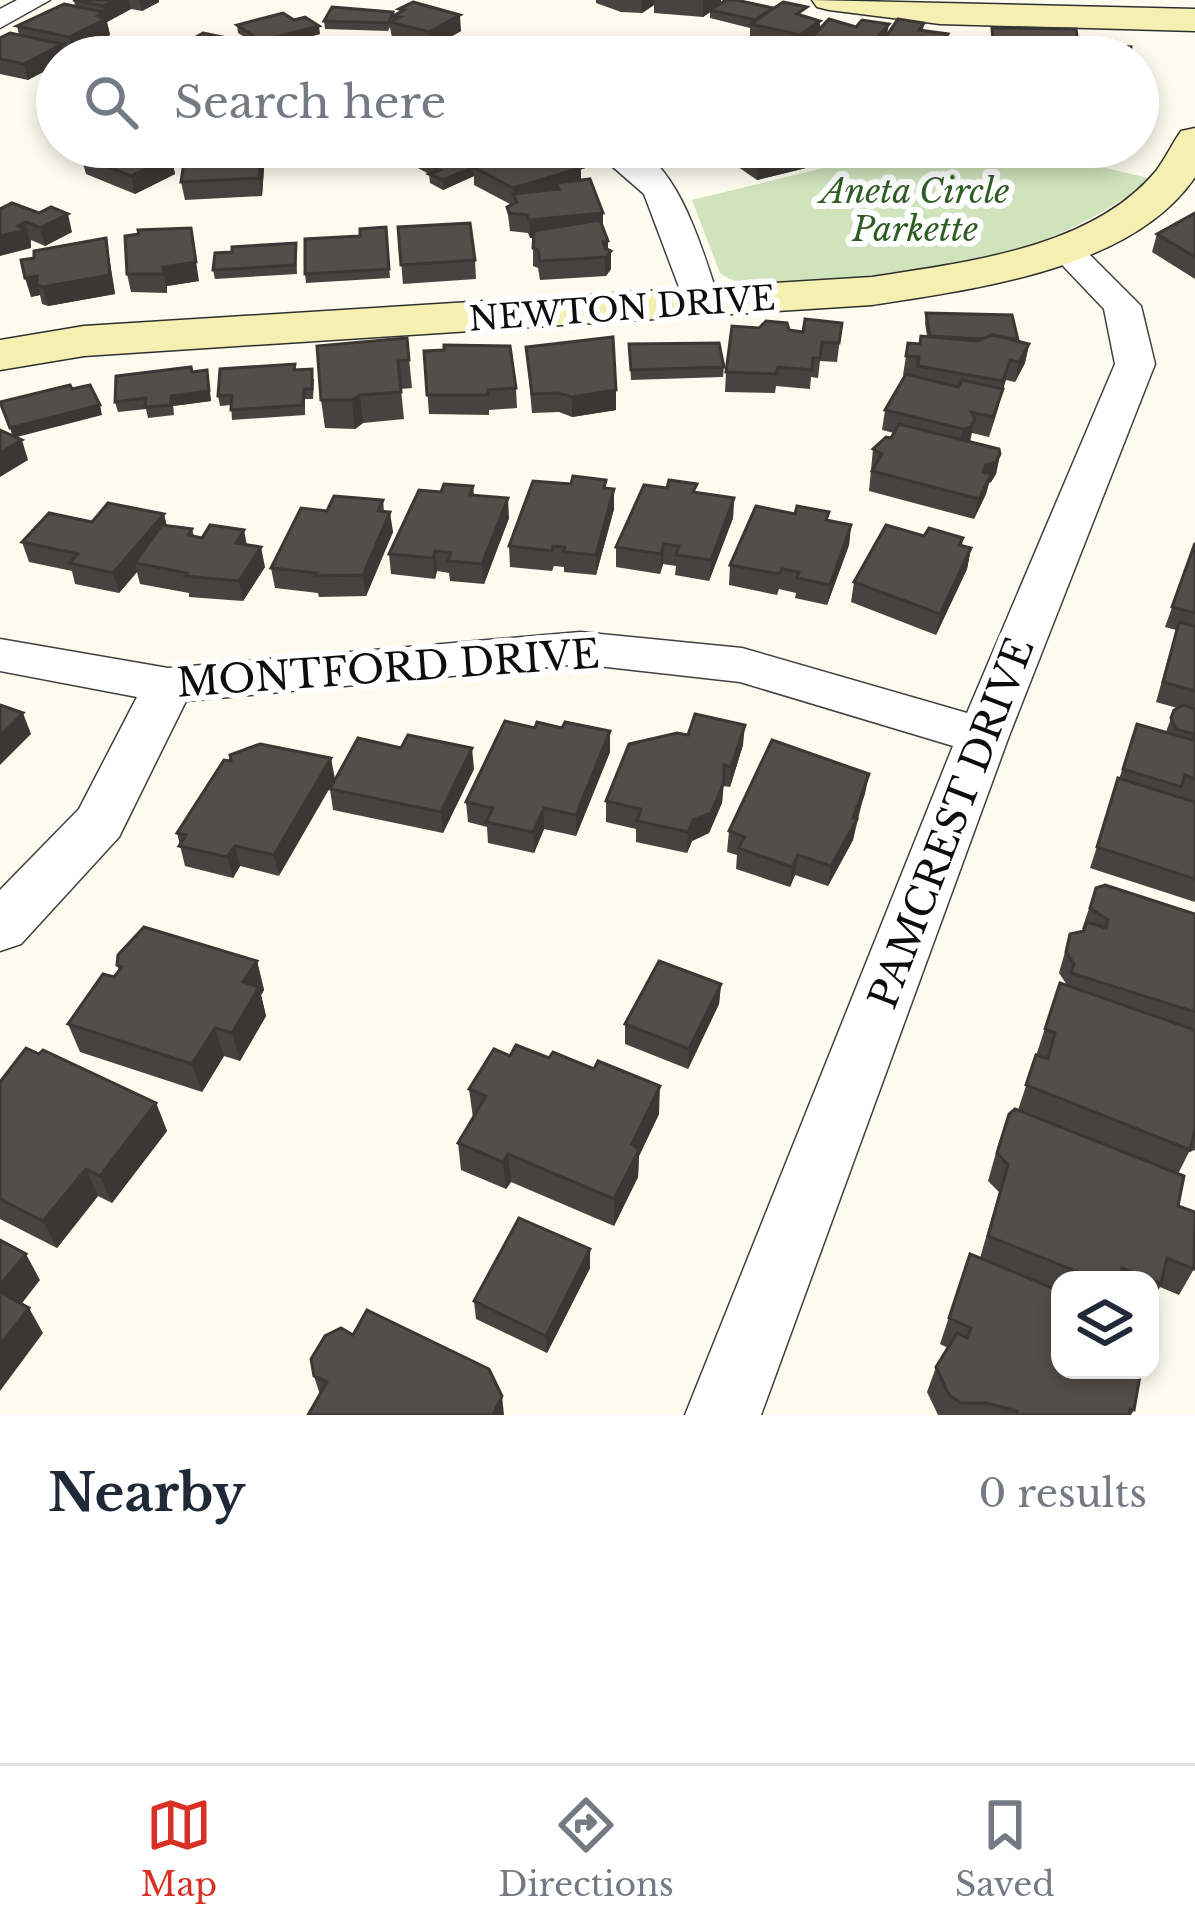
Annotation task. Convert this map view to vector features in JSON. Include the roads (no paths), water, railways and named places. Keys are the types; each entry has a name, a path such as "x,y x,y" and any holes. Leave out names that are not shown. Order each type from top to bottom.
{"street":[{"path":"0,20 38,0"},
{"path":"829,0 940,14 1178,13 1195,60"},
{"name":"NEWTON DRIVE","path":"1,354 84,341 891,288 979,272 1065,249 1165,192 1195,140"},
{"path":"639,168 663,190 701,303"},
{"name":"PAMCREST DRIVE","path":"723,1415 983,736 1135,364 1122,306 1065,249"},
{"name":"MONTFORD DRIVE","path":"0,655 168,685 580,648 742,665 983,736"},
{"path":"0,928 100,822 168,685"}],"park label":[{"name":"Aneta Circle Parkette","path":"915,210"}]}
